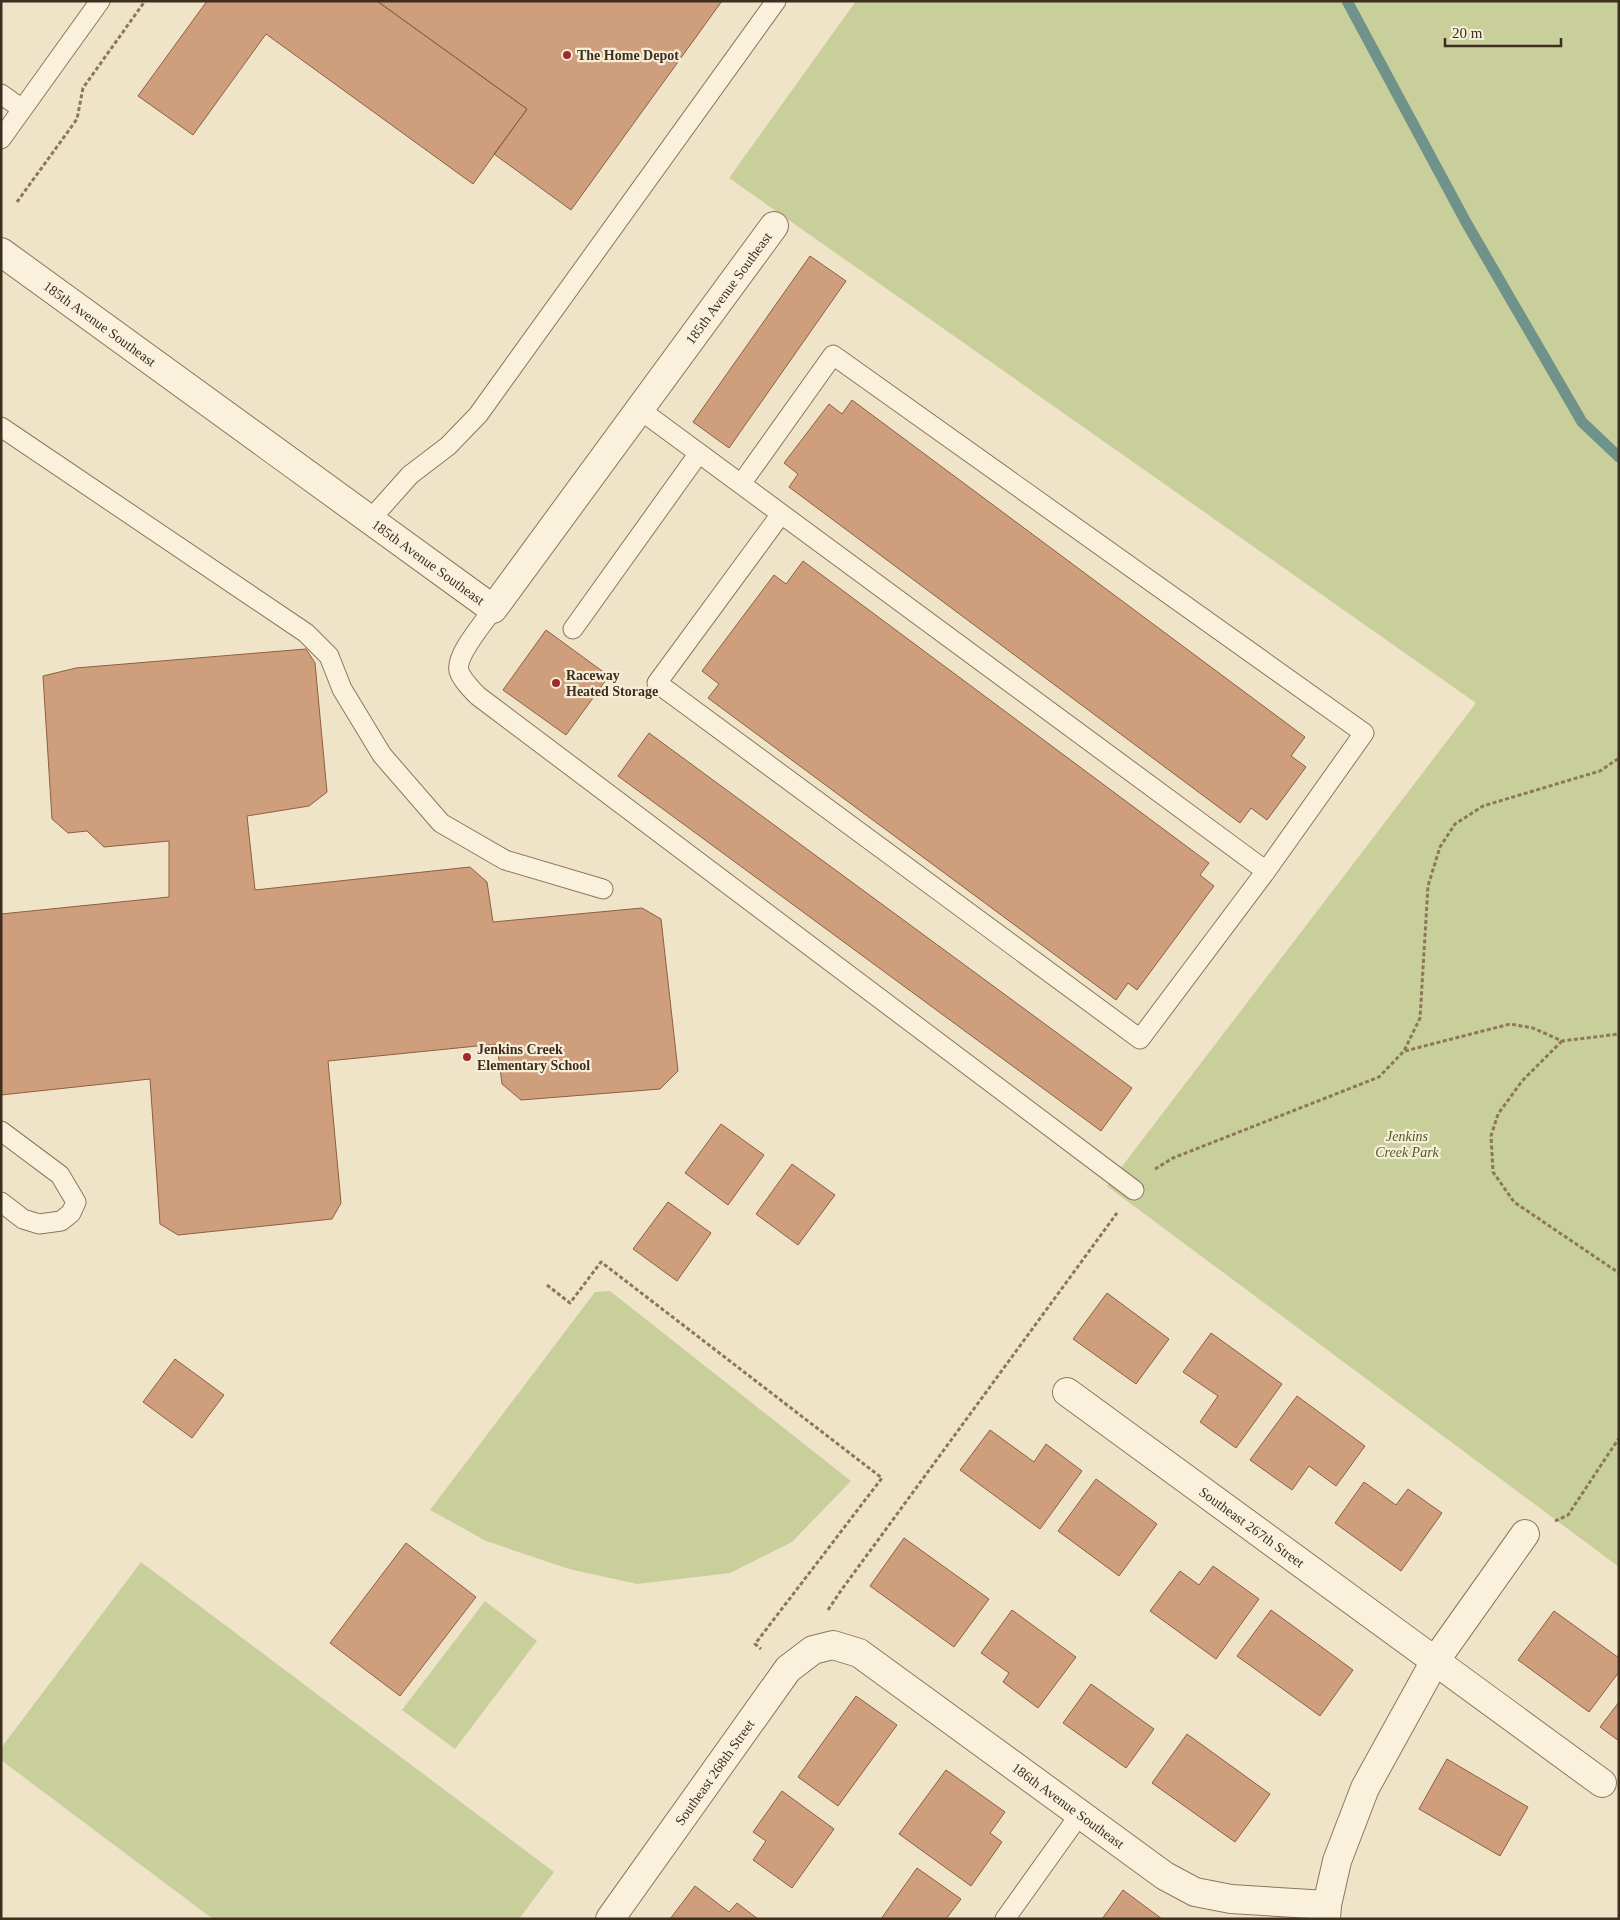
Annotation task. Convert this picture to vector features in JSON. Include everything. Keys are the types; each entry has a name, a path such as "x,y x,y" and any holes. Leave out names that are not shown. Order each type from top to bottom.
{"street":[{"name":"185th Avenue Southeast","path":"1,252 493,610 774,226"},
{"name":"Southeast 267th Street","path":"1067,1392 1602,1783"},
{"path":"1327,1912 1338,1861 1365,1788 1436,1661 1525,1534"},
{"name":"Southeast 268th Street","path":"610,1919 788,1669 813,1650 833,1645"},
{"name":"186th Avenue Southeast","path":"833,1645 859,1654 1165,1876 1195,1892 1231,1899 1327,1912"}],"lane":[{"path":"1,139 100,1"},
{"path":"370,520 410,474 448,446 478,415 776,1"},
{"path":"1,94 22,109"},
{"path":"741,484 833,355 1364,733 1266,871 1140,1039 657,683 781,514"},
{"path":"639,409 1266,871"},
{"path":"1,427 306,633 329,656 342,689 382,755 441,823 505,860 603,889"},
{"path":"573,629 699,453"},
{"path":"493,610 459,660 460,671 466,682 478,696 1134,1190"},
{"path":"1,1131 60,1175 76,1202 71,1213 61,1221 39,1224 23,1219 1,1202"},
{"path":"1005,1919 1080,1814"}],"path":[{"path":"17,202 77,118 83,88 145,1"},
{"path":"833,1645 827,1613 840,1592 1134,1190 1158,1166 1173,1158 1379,1078 1404,1051 1420,1018 1428,886 1440,847 1455,824 1483,806 1600,771 1619,758"},
{"path":"1404,1051 1510,1024 1534,1028 1562,1041 1619,1034"},
{"path":"1562,1041 1522,1080 1498,1114 1491,1136 1494,1172 1514,1202 1619,1273"},
{"path":"546,1285 570,1302 601,1262 882,1478 755,1644 788,1669"},
{"path":"1525,1534 1568,1515 1619,1438"}],"green space":[{"name":"Jenkins Creek Park","path":"856,1 1619,1 1619,1567 1107,1186 1476,703 729,178"},
{"path":"610,1291 851,1481 792,1542 730,1573 637,1584 569,1569 486,1541 430,1510 595,1292"},
{"path":"141,1562 554,1872 519,1919 213,1919 1,1760 1,1748"},
{"path":"485,1601 537,1641 455,1749 402,1710"}],"building":[{"path":"207,1 377,1 527,109 473,184 266,34 193,135 138,96"},
{"name":"The Home Depot","path":"377,1 722,1 571,210 494,154 527,109"},
{"path":"810,256 846,281 729,448 693,422"},
{"path":"852,400 1305,737 1291,756 1306,767 1267,820 1251,808 1240,823 789,487 798,474 784,463 829,404 842,414"},
{"path":"803,561 1209,863 1200,875 1214,886 1137,990 1128,983 1116,1000 708,698 719,684 702,671 774,575 786,584"},
{"name":"Raceway Heated Storage","path":"546,630 609,676 566,735 503,690"},
{"path":"306,649 315,663 327,792 309,806 247,816 255,890 470,867 487,882 493,922 642,908 661,919 678,1071 660,1089 521,1100 502,1084 497,1044 328,1061 341,1203 332,1219 178,1235 160,1224 150,1079 1,1095 1,914 169,897 169,841 104,847 87,831 68,833 52,819 43,676 76,668"},
{"path":"649,733 1132,1088 1101,1131 618,776"},
{"path":"721,1124 764,1155 728,1205 685,1173"},
{"path":"792,1164 835,1195 798,1245 756,1214"},
{"path":"668,1202 711,1233 677,1281 633,1249"},
{"path":"1107,1293 1169,1339 1136,1384 1073,1339"},
{"path":"1211,1333 1282,1384 1236,1448 1200,1422 1218,1396 1183,1372"},
{"path":"175,1359 224,1395 192,1438 143,1402"},
{"path":"1297,1396 1365,1446 1336,1486 1309,1466 1292,1490 1250,1460"},
{"path":"990,1430 1034,1462 1046,1444 1082,1471 1040,1529 960,1470"},
{"path":"1096,1479 1157,1524 1119,1576 1058,1531"},
{"path":"1364,1482 1396,1505 1408,1489 1442,1513 1401,1571 1335,1523"},
{"path":"904,1538 989,1599 954,1647 870,1586"},
{"path":"406,1543 476,1597 400,1696 330,1643"},
{"path":"1213,1566 1259,1599 1216,1659 1150,1611 1180,1571 1199,1585"},
{"path":"1012,1610 1076,1657 1038,1708 1003,1682 1009,1673 981,1653"},
{"path":"1271,1610 1353,1670 1320,1716 1237,1656"},
{"path":"1554,1611 1619,1658 1619,1672 1589,1712 1518,1660"},
{"path":"1091,1684 1154,1729 1126,1768 1063,1723"},
{"path":"856,1696 897,1725 838,1806 798,1777"},
{"path":"1619,1702 1619,1741 1600,1727"},
{"path":"1187,1734 1270,1794 1235,1842 1152,1783"},
{"path":"1447,1759 1528,1807 1500,1856 1419,1809"},
{"path":"946,1770 1005,1812 990,1833 1002,1842 971,1886 899,1834"},
{"path":"782,1791 834,1829 792,1888 753,1860 766,1841 753,1832"},
{"path":"917,1868 961,1899 946,1919 881,1919"},
{"path":"695,1886 729,1912 737,1903 758,1919 670,1919"},
{"path":"1123,1890 1162,1919 1102,1919"}],"waterway":[{"path":"1347,1 1467,224 1582,422 1619,457"}],"place":[{"name":"The Home Depot","path":"567,55"},
{"name":"Raceway Heated Storage","path":"556,683"},
{"name":"Jenkins Creek Elementary School","path":"467,1057"}]}
